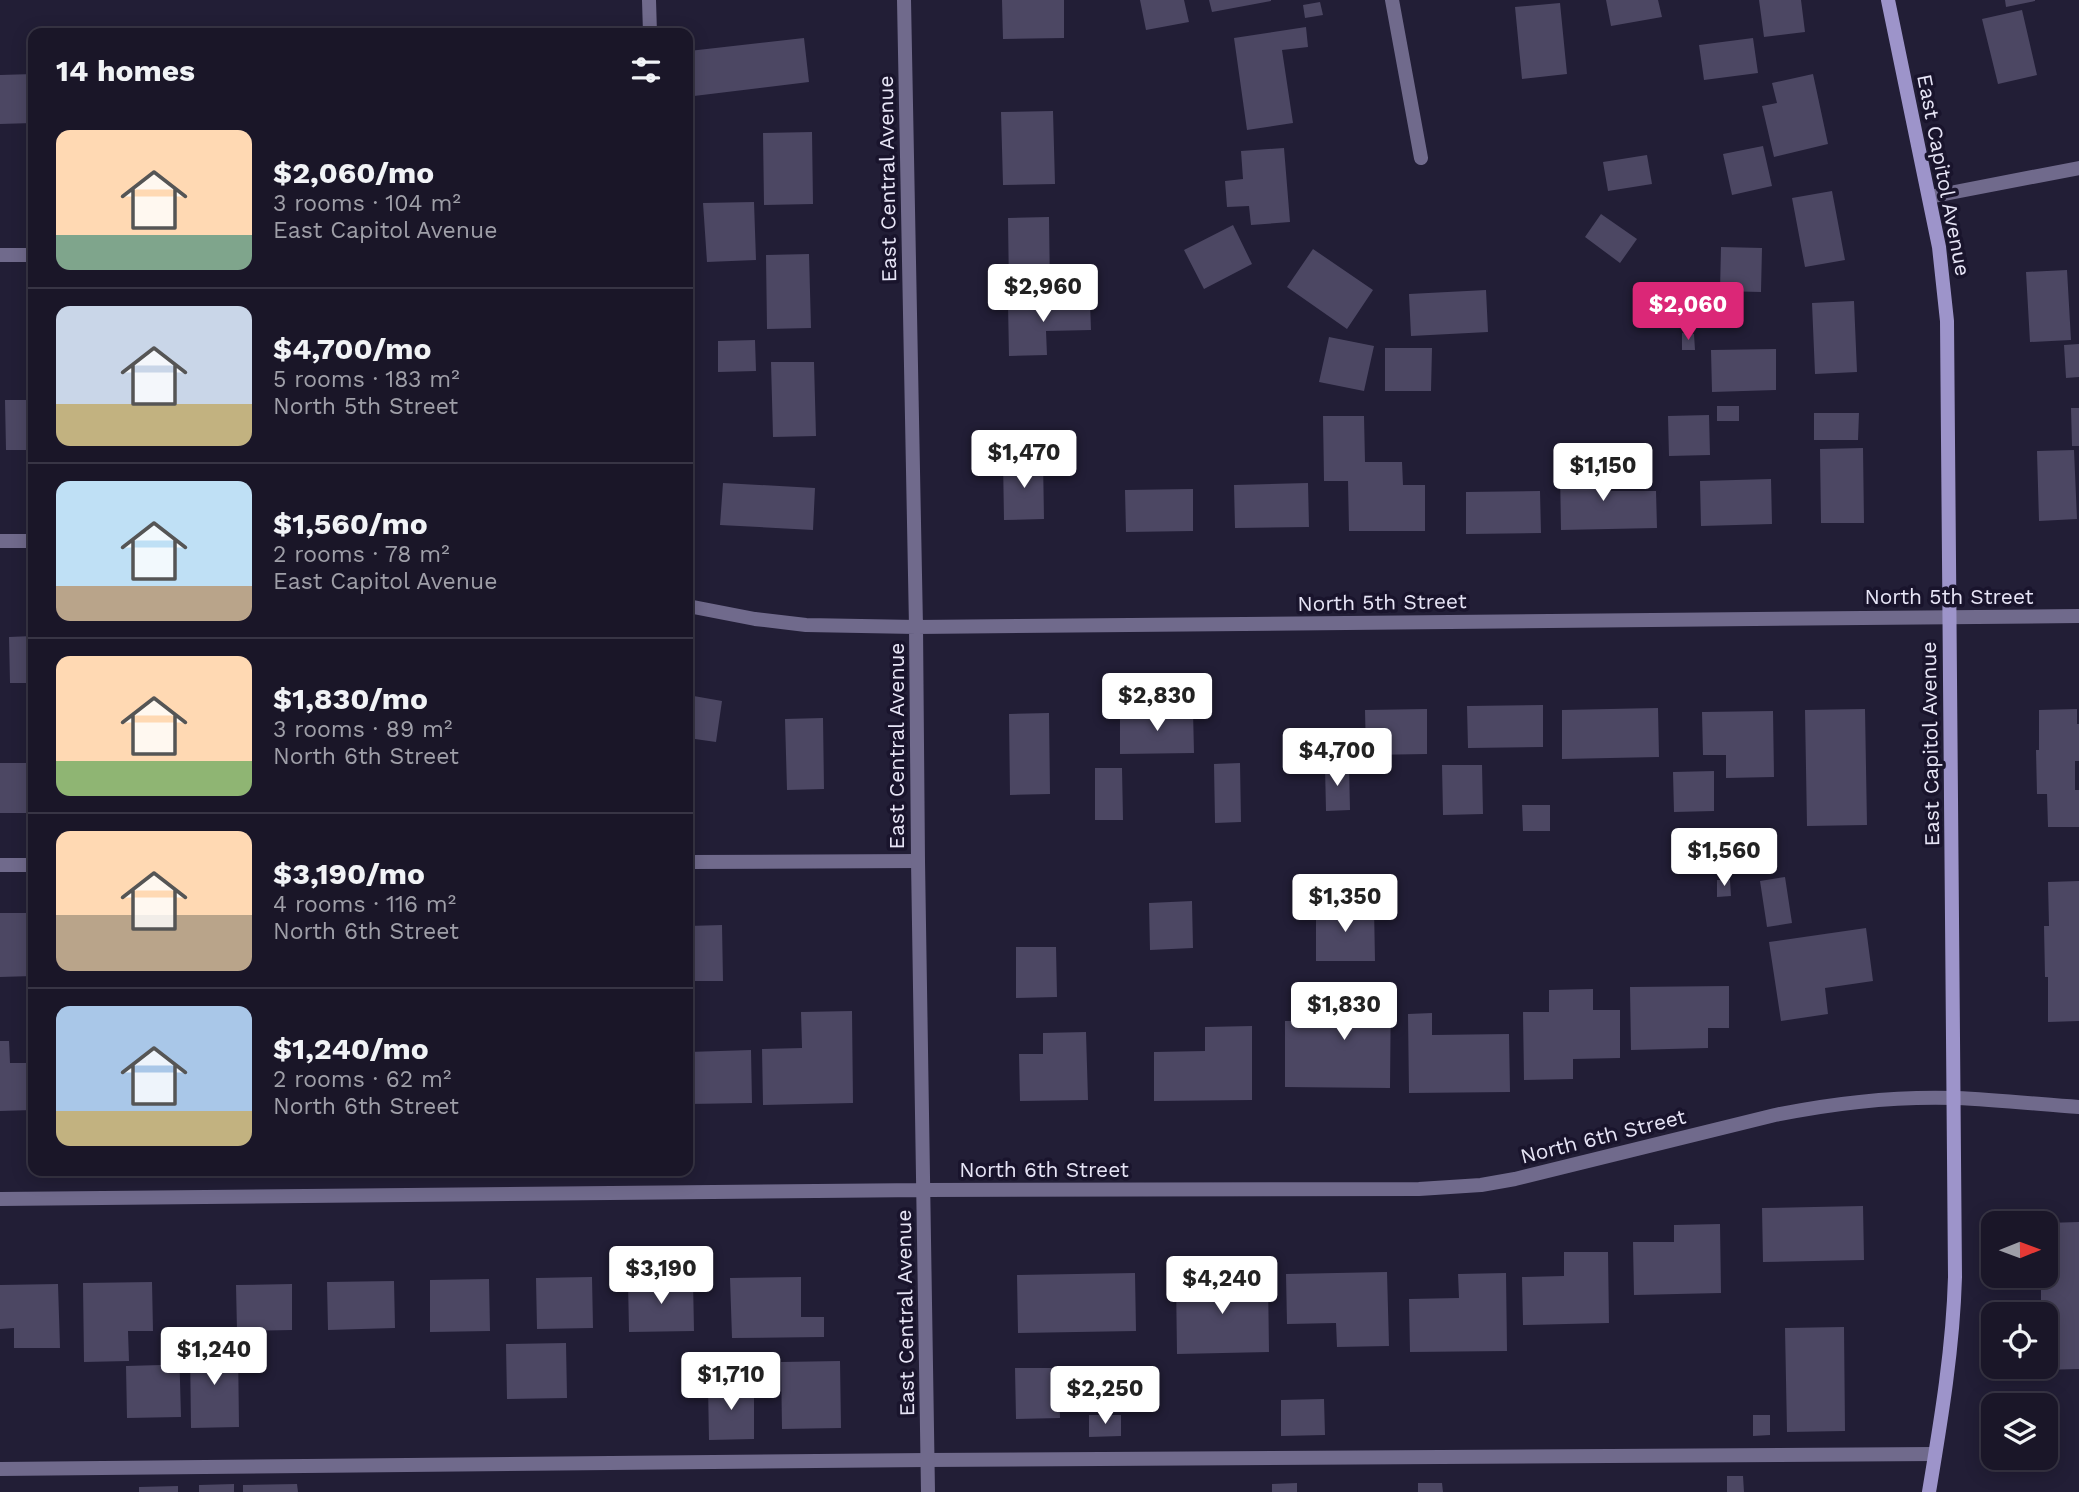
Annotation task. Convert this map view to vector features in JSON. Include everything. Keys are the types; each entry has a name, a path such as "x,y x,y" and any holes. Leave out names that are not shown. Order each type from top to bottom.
{"street":[{"path":"649,0 650,28"},
{"name":"East Central Avenue","path":"904,0 928,1492"},
{"path":"1392,0 1420,158"},
{"name":"East Capitol Avenue","path":"1888,0 1941,260 1947,321 1954,1307 1948,1372 1929,1492"},
{"path":"1929,197 2079,168"},
{"path":"0,255 28,255"},
{"path":"0,541 28,541"},
{"name":"North 5th Street","path":"693,607 755,619 806,625 916,627 2079,616"},
{"path":"693,862 918,860"},
{"path":"0,865 28,865"},
{"name":"North 6th Street","path":"0,1199 925,1190 1419,1189 1482,1185 1515,1179 1816,1107 1859,1102 1954,1098 2079,1107"},
{"path":"0,1469 1936,1454"}],"building":[{"path":"1002,0 1064,0 1064,38 1003,39"},
{"path":"1140,0 1184,0 1189,22 1146,30"},
{"path":"1209,0 1271,0 1271,1 1212,12"},
{"path":"1606,0 1658,0 1662,17 1611,26"},
{"path":"1759,0 1801,0 1805,32 1764,37"},
{"path":"2005,0 2035,0 2035,1 2006,7"},
{"path":"1320,2 1323,15 1305,18 1303,5"},
{"path":"1560,3 1567,74 1522,79 1515,7"},
{"path":"2022,10 2037,75 1998,84 1982,19"},
{"path":"1306,27 1308,47 1282,50 1293,123 1247,130 1234,38"},
{"path":"804,38 809,82 694,96 693,51"},
{"path":"1753,38 1758,73 1704,80 1699,45"},
{"path":"28,74 28,123 0,124 0,75"},
{"path":"1813,74 1828,144 1774,157 1762,106 1777,103 1772,83"},
{"path":"1053,111 1055,184 1003,185 1001,112"},
{"path":"812,132 813,204 764,205 763,133"},
{"path":"1763,146 1772,186 1732,195 1723,154"},
{"path":"1284,148 1290,222 1251,225 1249,206 1227,207 1225,181 1243,179 1241,151"},
{"path":"1647,155 1652,184 1608,191 1603,162"},
{"path":"1832,191 1845,260 1805,267 1792,198"},
{"path":"754,202 756,260 707,262 703,203"},
{"path":"1601,214 1637,239 1620,263 1585,237"},
{"path":"1049,217 1050,291 1009,291 1008,218"},
{"path":"1233,225 1252,264 1204,289 1184,250"},
{"path":"1721,247 1762,248 1761,292 1720,291"},
{"path":"1313,249 1373,290 1347,329 1287,287"},
{"path":"809,254 811,328 767,329 766,255"},
{"path":"2067,270 2071,340 2030,342 2026,272"},
{"path":"1486,290 1488,332 1411,336 1409,294"},
{"path":"1854,301 1857,372 1815,374 1812,303"},
{"path":"1090,302 1091,330 1046,331 1047,355 1009,356 1008,304"},
{"path":"1682,333 1694,334 1695,350 1682,350"},
{"path":"1329,337 1374,346 1364,391 1319,382"},
{"path":"755,340 756,371 718,372 718,341"},
{"path":"2079,344 2079,377 2066,378 2064,345"},
{"path":"1385,348 1432,348 1431,391 1385,391"},
{"path":"1776,349 1776,390 1712,392 1711,350"},
{"path":"771,362 814,362 816,436 773,437"},
{"path":"5,400 28,400 28,450 6,450"},
{"path":"1717,406 1739,406 1739,421 1717,421"},
{"path":"2071,408 2079,408 2079,446 2072,446"},
{"path":"1814,413 1859,413 1858,440 1814,440"},
{"path":"1709,415 1710,455 1669,456 1668,416"},
{"path":"1323,416 1364,416 1365,462 1402,462 1403,485 1425,485 1425,531 1349,531 1348,481 1324,481"},
{"path":"1863,448 1864,523 1821,523 1820,449"},
{"path":"2074,450 2077,519 2039,521 2037,451"},
{"path":"1043,459 1044,519 1004,520 1003,460"},
{"path":"1609,469 1609,491 1656,491 1657,528 1561,530 1560,470"},
{"path":"1771,479 1772,524 1701,526 1700,481"},
{"path":"723,483 815,488 813,530 720,525"},
{"path":"1308,483 1309,527 1235,528 1234,485"},
{"path":"1193,489 1193,531 1126,532 1125,490"},
{"path":"1540,491 1541,533 1466,534 1466,492"},
{"path":"28,636 28,683 10,683 9,637"},
{"path":"693,696 722,701 716,742 693,739"},
{"path":"1543,705 1543,747 1468,748 1467,706"},
{"path":"1658,708 1659,757 1562,759 1562,710"},
{"path":"1427,709 1427,754 1366,755 1365,710"},
{"path":"1865,709 1867,825 1807,826 1805,710"},
{"path":"2077,709 2079,761 2075,761 2075,790 2079,790 2079,827 2048,827 2047,794 2037,794 2039,710"},
{"path":"1193,711 1194,753 1120,754 1120,712"},
{"path":"1773,711 1774,777 1726,778 1726,755 1703,755 1702,712"},
{"path":"1049,713 1050,794 1010,795 1009,714"},
{"path":"823,718 824,789 787,790 785,719"},
{"path":"0,763 28,763 28,813 0,813"},
{"path":"1240,763 1241,822 1215,823 1214,764"},
{"path":"1442,765 1482,765 1483,814 1443,815"},
{"path":"1325,766 1349,766 1350,810 1326,811"},
{"path":"1095,768 1122,768 1123,820 1095,820"},
{"path":"1714,771 1714,811 1674,812 1673,772"},
{"path":"1522,805 1550,805 1550,831 1523,831"},
{"path":"1785,877 1792,923 1767,927 1760,881"},
{"path":"1717,880 1730,880 1731,896 1717,897"},
{"path":"2079,881 2079,1021 2048,1022 2044,926 2049,926 2048,882"},
{"path":"1192,901 1193,948 1150,950 1149,903"},
{"path":"1374,907 1375,961 1316,961 1316,908"},
{"path":"0,913 28,913 28,976 0,977"},
{"path":"722,925 723,981 693,981 693,926"},
{"path":"1866,928 1873,981 1825,988 1828,1014 1781,1021 1769,942"},
{"path":"1016,947 1056,947 1057,997 1016,998"},
{"path":"1339,982 1391,982 1390,1088 1285,1087 1285,1021 1339,1021"},
{"path":"1729,986 1729,1028 1708,1028 1708,1048 1631,1050 1630,987"},
{"path":"1593,989 1593,1010 1620,1010 1620,1058 1573,1059 1573,1079 1524,1080 1523,1012 1549,1012 1549,990"},
{"path":"852,1011 853,1103 763,1105 762,1049 802,1048 801,1012"},
{"path":"1432,1013 1432,1035 1509,1034 1510,1092 1409,1093 1408,1014"},
{"path":"1252,1026 1252,1100 1154,1101 1154,1052 1205,1051 1205,1027"},
{"path":"1086,1032 1088,1100 1020,1101 1019,1054 1043,1054 1043,1033"},
{"path":"0,1041 9,1041 10,1063 28,1063 28,1110 0,1111"},
{"path":"751,1050 752,1103 693,1104 693,1052"},
{"path":"1863,1206 1864,1260 1763,1262 1762,1208"},
{"path":"2079,1222 2079,1369 2058,1370 2058,1302 2041,1302 2041,1288 2058,1288 2058,1223"},
{"path":"1720,1224 1721,1293 1634,1295 1633,1242 1674,1242 1674,1225"},
{"path":"1564,1252 1608,1252 1609,1323 1523,1325 1522,1277 1564,1276"},
{"path":"1387,1272 1389,1346 1337,1347 1336,1323 1287,1324 1286,1274"},
{"path":"1135,1273 1136,1331 1018,1333 1017,1275"},
{"path":"1506,1273 1507,1351 1410,1352 1409,1299 1459,1298 1458,1274"},
{"path":"592,1277 593,1328 537,1329 536,1278"},
{"path":"801,1277 801,1317 824,1317 824,1337 732,1338 730,1278"},
{"path":"1268,1277 1269,1352 1177,1354 1176,1279"},
{"path":"489,1279 490,1331 430,1332 430,1280"},
{"path":"693,1280 694,1331 629,1332 628,1281"},
{"path":"394,1281 395,1328 328,1330 327,1282"},
{"path":"152,1282 153,1331 128,1331 129,1361 84,1362 83,1283"},
{"path":"58,1284 60,1348 14,1348 14,1328 0,1329 0,1285"},
{"path":"292,1284 292,1330 237,1331 236,1285"},
{"path":"1844,1327 1845,1431 1787,1432 1785,1328"},
{"path":"566,1343 567,1398 507,1399 506,1344"},
{"path":"161,1346 179,1346 181,1417 127,1418 126,1366 161,1365"},
{"path":"238,1346 239,1427 191,1428 190,1347"},
{"path":"840,1361 841,1428 782,1429 781,1362"},
{"path":"1015,1368 1059,1368 1060,1418 1016,1419"},
{"path":"754,1385 754,1439 709,1440 708,1386"},
{"path":"1324,1399 1325,1435 1281,1436 1281,1400"},
{"path":"1089,1415 1121,1415 1121,1436 1089,1437"},
{"path":"1753,1415 1770,1415 1770,1435 1753,1436"},
{"path":"1727,1476 1743,1476 1744,1492 1727,1492"},
{"path":"1297,1483 1297,1492 1272,1492 1272,1484"},
{"path":"1418,1483 1442,1483 1443,1492 1418,1492"},
{"path":"234,1484 234,1492 199,1492 199,1485"},
{"path":"297,1484 298,1492 243,1492 243,1485"},
{"path":"178,1486 178,1492 139,1492 139,1487"}]}
